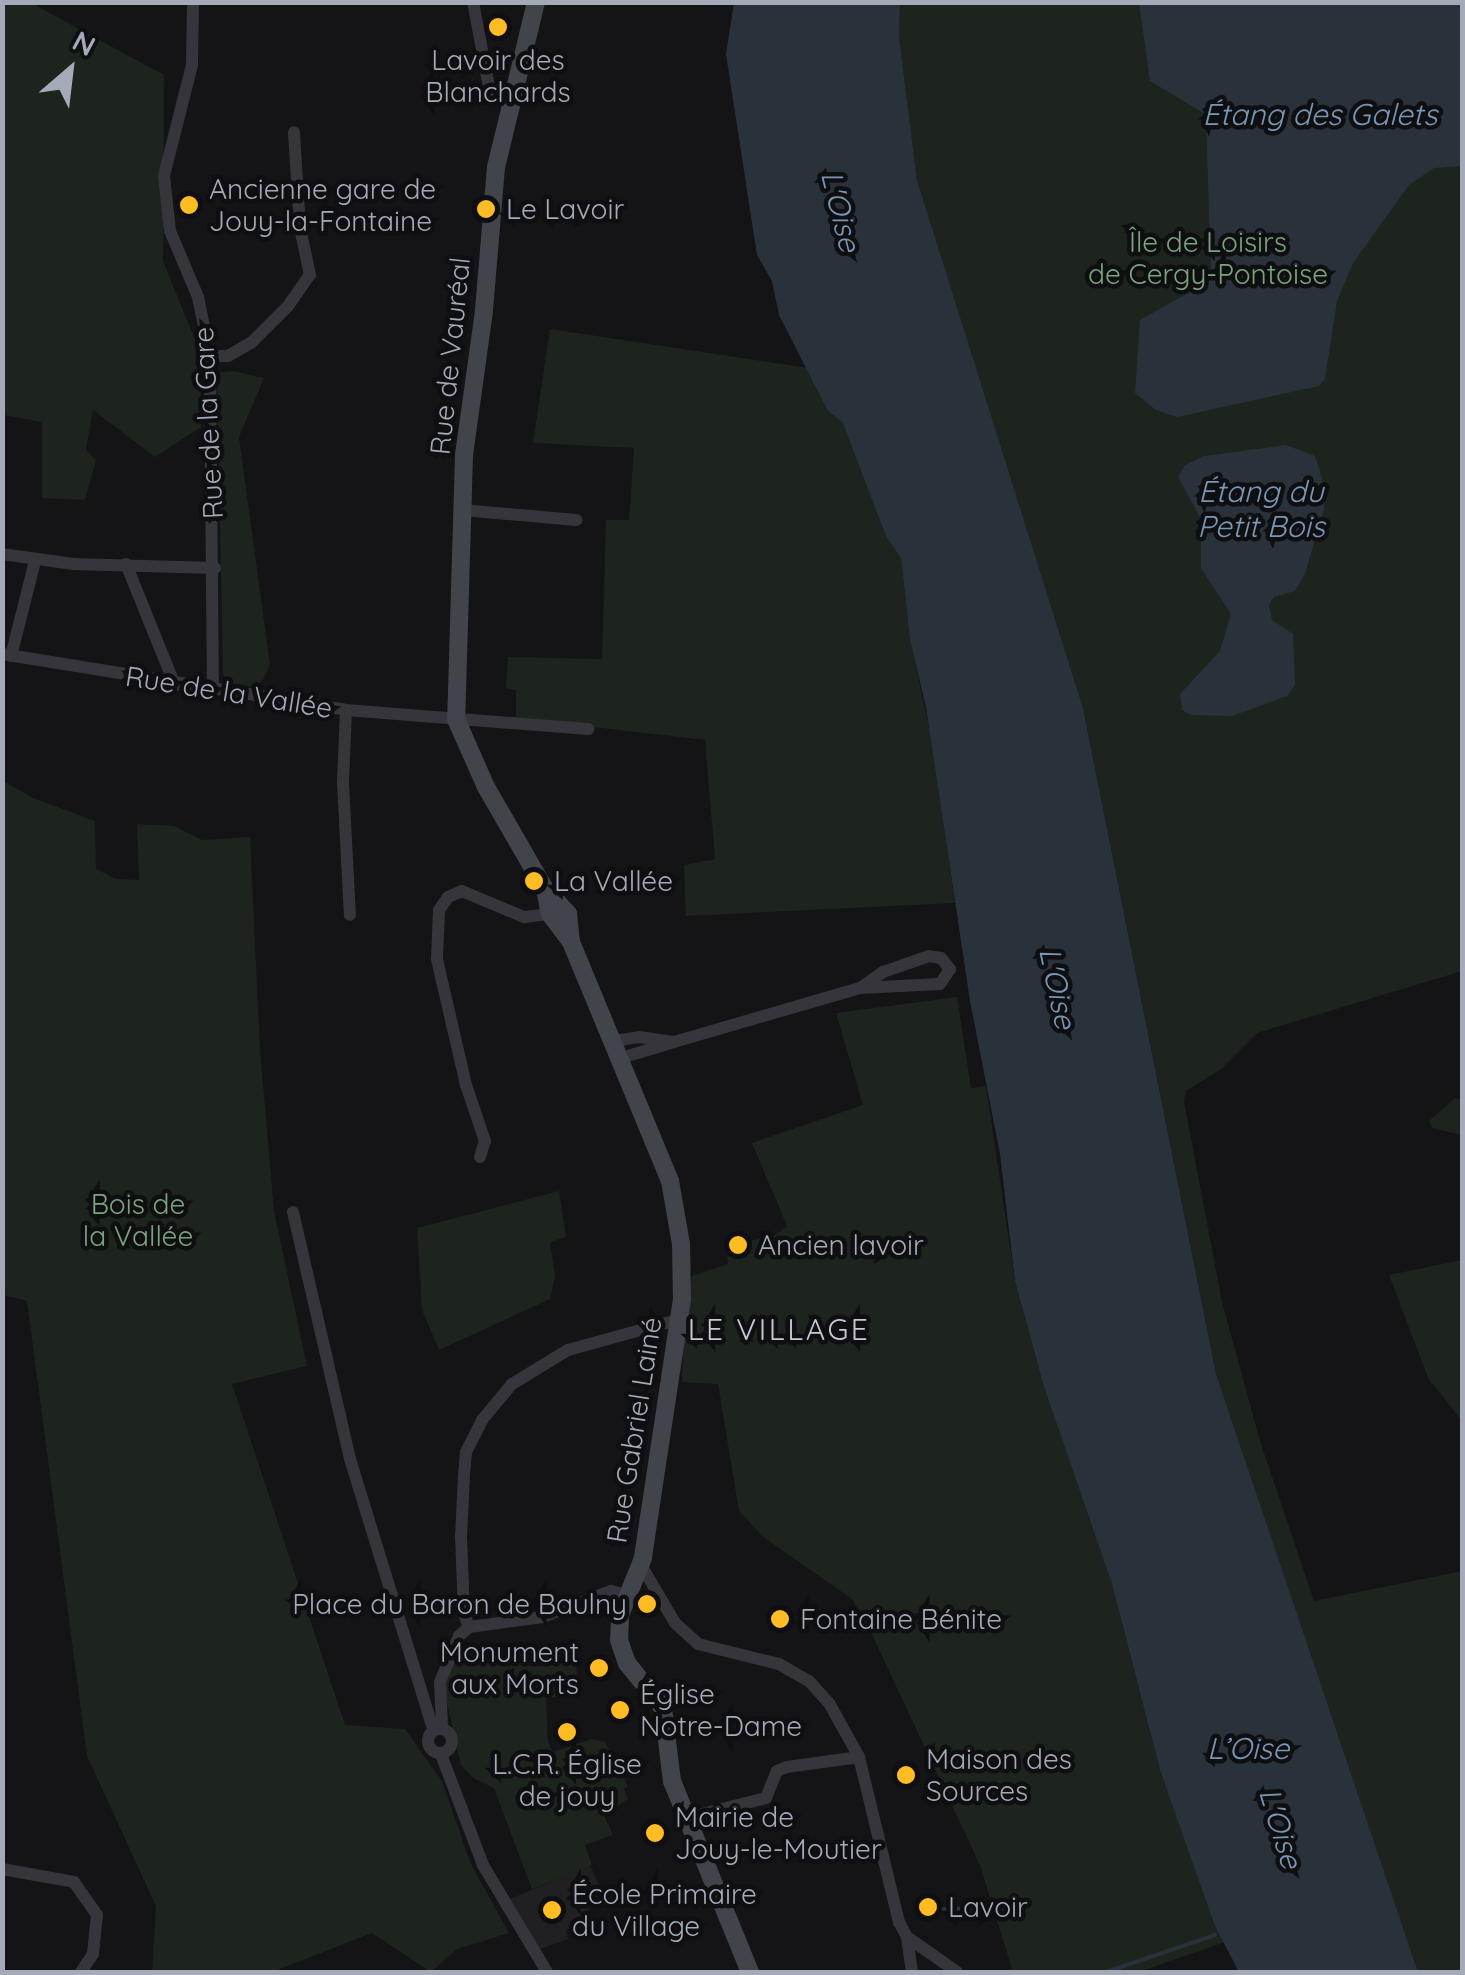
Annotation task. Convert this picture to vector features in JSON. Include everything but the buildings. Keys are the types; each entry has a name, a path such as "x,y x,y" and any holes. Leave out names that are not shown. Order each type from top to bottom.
{"street":[{"name":"Rue de la Gare","path":"194,2 195,47 164,176 170,232 198,298 210,356 215,568 213,691"},
{"path":"473,2 489,87 510,106"},
{"name":"Rue de Vauréal","path":"456,719 468,416 484,312 496,166 536,2"},
{"path":"210,356 228,356 252,342 288,306 310,274 300,228 294,132"},
{"path":"462,510 577,520"},
{"path":"2,554 35,561 215,568"},
{"path":"7,655 35,561"},
{"path":"126,564 175,685"},
{"name":"Rue de la Vallée","path":"7,655 346,710 588,729"},
{"path":"346,710 343,783 350,915"},
{"name":"Rue Gabriel Lainé","path":"456,719 486,787 546,889 568,914 572,942 670,1180 684,1277 641,1565 619,1624 620,1648 663,1708 672,1781 750,1972"},
{"name":"Rue Gabriel Lainé","path":"546,889 550,914 572,942"},
{"path":"480,1157 486,1140 466,1085 437,959 439,910 448,897 471,891 524,917 550,914"},
{"path":"618,1050 639,1037 674,1042 860,988 940,984 950,969 941,958 929,956 883,972 860,988"},
{"path":"293,1212 350,1459 437,1727"},
{"path":"469,1627 463,1595 464,1475 466,1452 482,1420 512,1384 568,1350 677,1320"},
{"path":"641,1565 676,1623 698,1644 779,1664 809,1681 829,1703 859,1757 899,1922 907,1937 912,1972"},
{"path":"547,1972 490,1880 442,1757 434,1753 440,1682 460,1636 469,1627 543,1617 611,1591 627,1595"},
{"path":"686,1818 766,1798 778,1771 787,1767 859,1757"},
{"path":"2,1869 74,1882 97,1915 92,1954 82,1972"},
{"path":"907,1937 957,1972"}],"shaded area":[{"name":"École Primaire du Village","path":"590,1865 601,1889 582,1921 566,1930 568,1939 540,1949 510,1899"}],"green space":[{"path":"2,3 31,3 164,75 163,261 200,352 201,427 155,457 93,410 86,450 96,460 85,500 42,498 42,422 3,415"},
{"name":"Île de Loisirs de Cergy-Pontoise","path":"900,3 1462,3 1462,971 1257,1033 1221,1069 1186,1091 1184,1101 1222,1302 1260,1441 1314,1601 1462,1571 1462,1972 1418,1972 1216,1374 1083,708 917,180 899,37"},
{"path":"550,329 808,368 828,411 843,423 901,558 910,640 931,736 955,903 686,916 684,865 715,859 705,740 516,718 516,690 506,688 508,657 602,659 606,520 629,520 634,448 533,443"},
{"path":"233,371 264,378 239,437 270,665 259,687 230,684 223,674 217,373"},
{"name":"Bois de la Vallée","path":"3,781 33,798 95,821 96,869 116,879 139,880 137,824 174,826 202,840 250,837 260,1050 274,1211 307,1366 232,1384 345,1725 405,1729 442,1781 470,1862 509,1933 457,1949 431,1972 372,1933 272,1972 152,1972 156,1906 87,1756 27,1301 3,1295"},
{"path":"957,997 971,1088 986,1086 1015,1281 1044,1387 1112,1584 1160,1770 1225,1942 1139,1972 1013,1972 980,1865 867,1624 852,1599 762,1536 739,1511 718,1384 682,1382 684,1314 692,1276 728,1264 727,1257 751,1252 750,1241 774,1236 787,1226 752,1143 863,1105 836,1013"},
{"path":"1455,1098 1462,1100 1462,1135 1432,1128 1429,1121"},
{"path":"559,1191 566,1237 550,1242 555,1277 550,1299 439,1350 422,1310 417,1228"},
{"path":"1462,1260 1462,1421 1428,1378 1389,1275"},
{"path":"576,1657 578,1692 546,1699 548,1742 553,1752 592,1739 605,1742 628,1786 624,1789 628,1799 604,1815 613,1835 585,1845 592,1865 532,1889 494,1788 473,1778 461,1765 444,1690 453,1663 520,1661 521,1666 548,1666"}],"water":[{"name":"L’Oise","path":"734,3 900,3 899,37 917,180 1083,708 1216,1374 1418,1972 1239,1972 1215,1926 1160,1770 1112,1584 1044,1387 1015,1281 1000,1154 970,1001 926,707 910,640 901,558 886,536 843,423 828,411 779,315 772,281 757,255 726,54"},
{"name":"Étang des Galets","path":"1139,3 1462,3 1462,166 1434,168 1409,185 1353,263 1337,301 1325,379 1319,386 1177,417 1156,410 1135,393 1140,320 1204,284 1211,273 1206,119 1202,112 1150,81"},
{"name":"Étang du Petit Bois","path":"1286,445 1315,456 1325,488 1324,509 1305,574 1295,591 1274,597 1269,605 1272,620 1293,634 1295,685 1287,696 1232,716 1191,715 1182,710 1180,694 1220,651 1231,614 1201,568 1201,519 1178,477 1185,465 1204,456"}],"waterway":[{"path":"942,1909 1000,1908"},
{"path":"1106,1972 1215,1935"}],"place":[{"name":"Lavoir des Blanchards","path":"498,27"},
{"name":"Ancienne gare de Jouy-la-Fontaine","path":"189,205"},
{"name":"Le Lavoir","path":"486,209"},
{"name":"La Vallée","path":"534,881"},
{"name":"Ancien lavoir","path":"738,1245"},
{"name":"Place du Baron de Baulny","path":"647,1604"},
{"name":"Fontaine Bénite","path":"780,1619"},
{"name":"Monument aux Morts","path":"599,1668"},
{"name":"Église Notre-Dame","path":"620,1710"},
{"name":"L.C.R. Église de jouy","path":"567,1732"},
{"name":"Maison des Sources","path":"906,1775"},
{"name":"Mairie de Jouy-le-Moutier","path":"655,1833"},
{"name":"Lavoir","path":"928,1907"},
{"name":"École Primaire du Village","path":"552,1910"}],"district":[{"name":"LE VILLAGE","path":"779,1329"}],"water label":[{"name":"L'Oise","path":"841,211"},
{"name":"L'Oise","path":"1058,988"},
{"name":"L'Oise","path":"1281,1828"}]}
